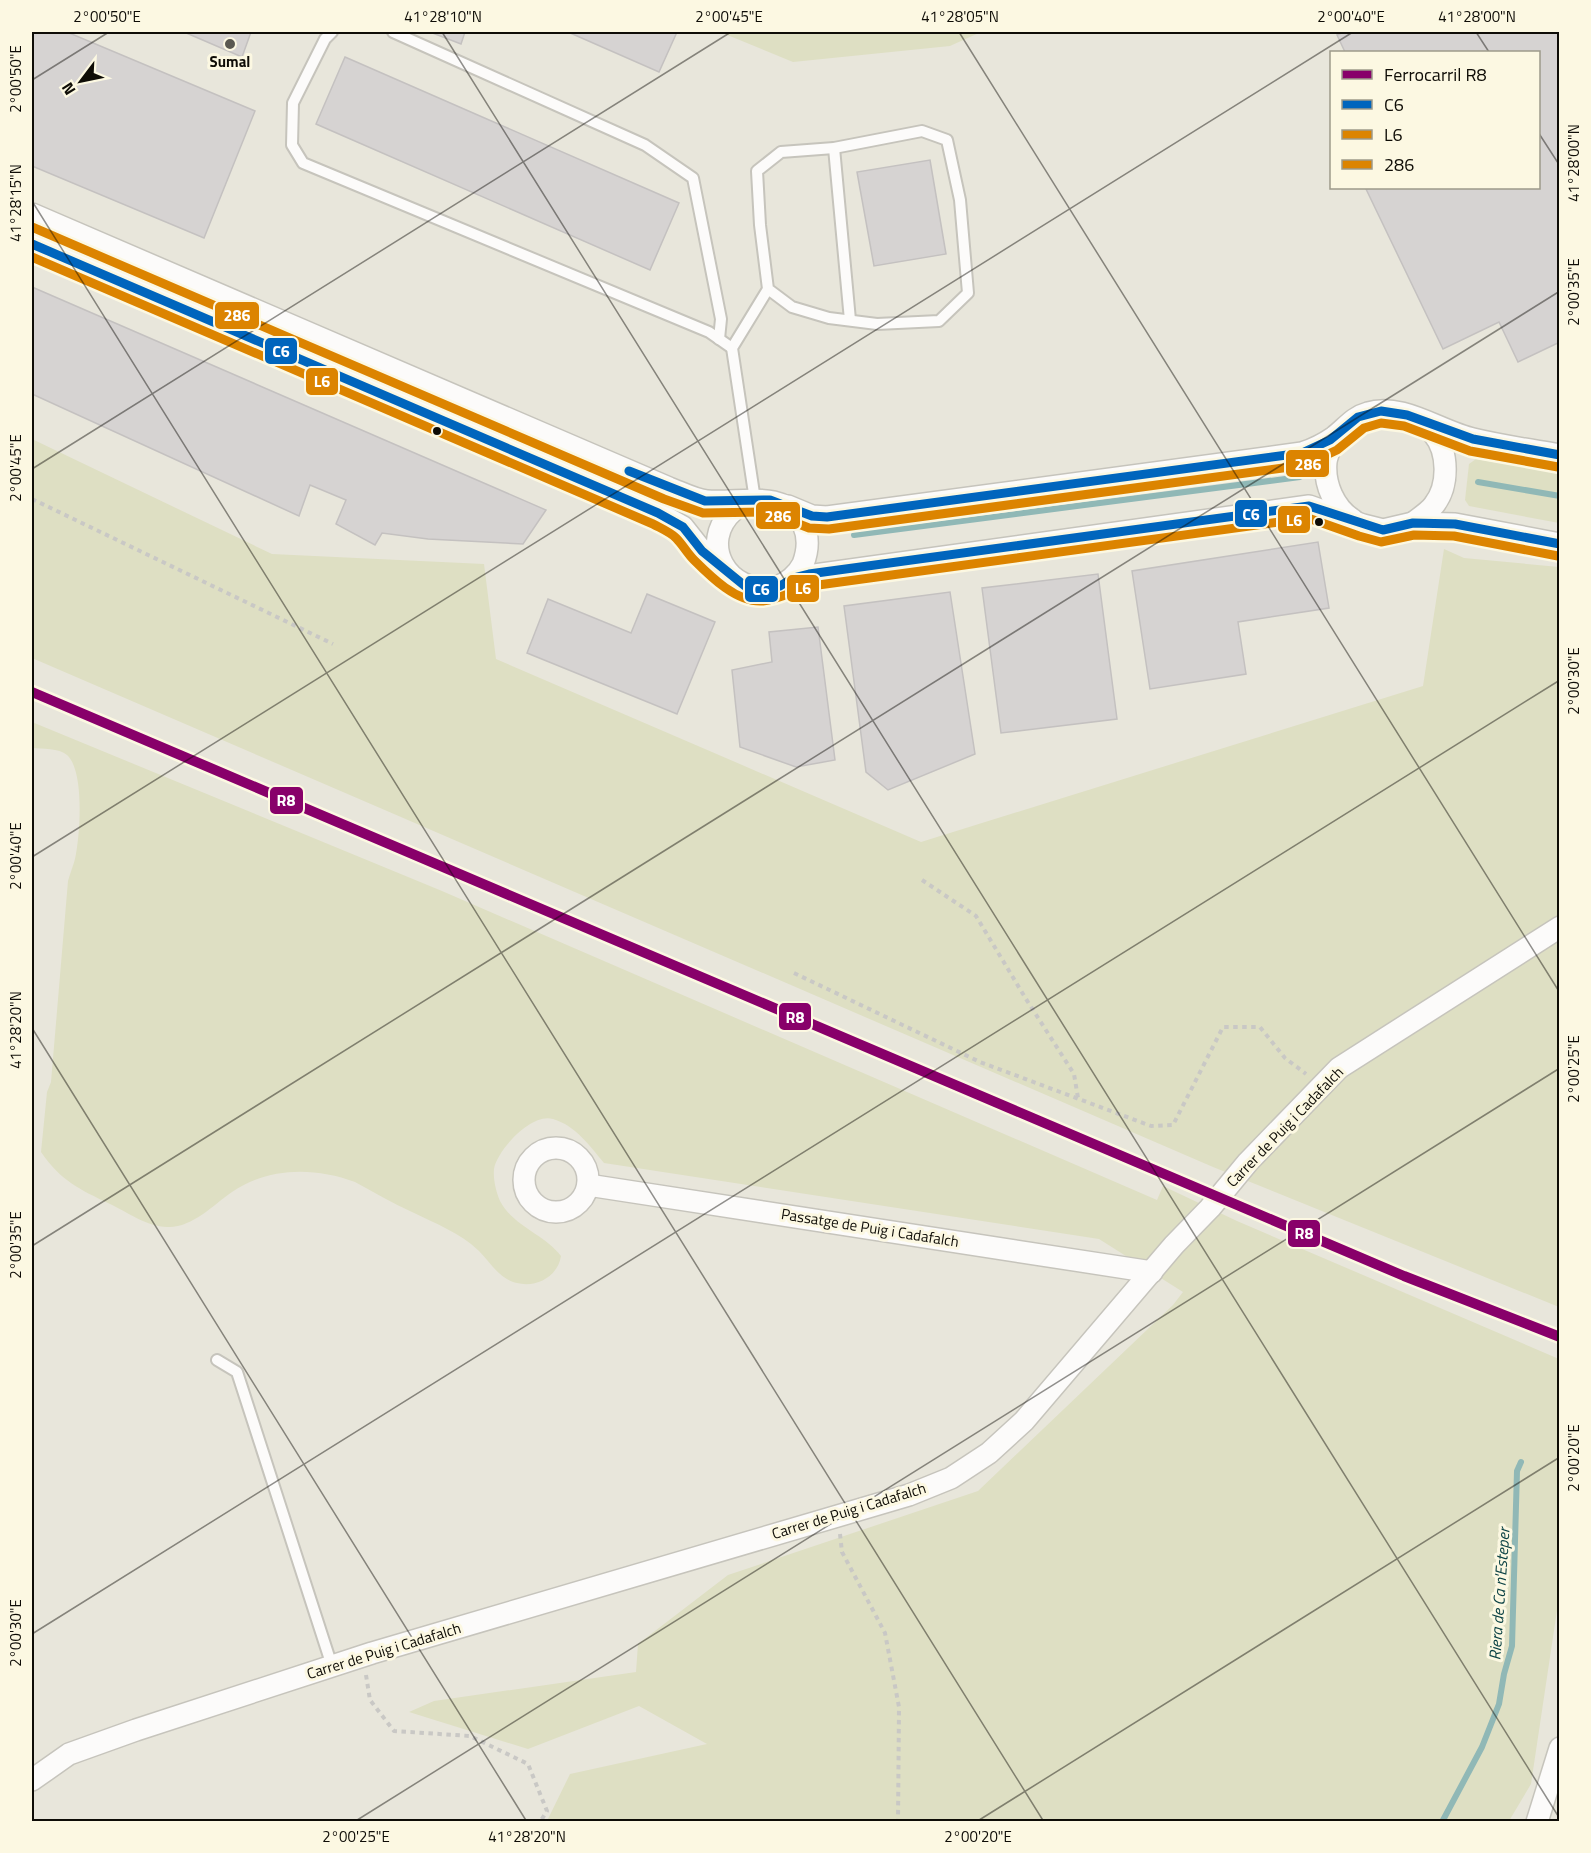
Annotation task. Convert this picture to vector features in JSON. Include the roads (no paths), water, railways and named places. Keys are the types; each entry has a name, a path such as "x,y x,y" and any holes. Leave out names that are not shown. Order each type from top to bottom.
{"street":[{"path":"32,214 669,488 705,501 770,500 812,516 827,517 1302,453 1336,436 1349,422 1367,413 1383,410 1403,413 1471,439 1560,455"},
{"path":"32,244 658,513 683,527 702,551 745,586 760,589 780,586 793,578 801,568 807,554 807,541 800,521 785,506"},
{"path":"1413,417 1433,434 1440,445 1445,465 1443,487 1434,505 1413,524"},
{"path":"1336,436 1326,460 1327,481 1334,501 1348,516 1362,525"},
{"path":"732,577 720,556 718,545 720,530 725,520 736,508 755,500"},
{"path":"793,578 1309,506 1383,530 1413,524 1455,524 1560,544"},
{"name":"Carrer de Puig i Cadafalch","path":"32,1780 69,1754 136,1730 363,1656 909,1495 951,1478 989,1453 1024,1421 1248,1162 1339,1068 1560,927"},
{"name":"Passatge de Puig i Cadafalch","path":"588,1185 1152,1272"},
{"path":"1537,1821 1560,1748"}],"lane":[{"path":"332,32 326,39 293,103 292,145 303,163 709,332 732,348"},
{"path":"393,32 645,146 693,178 721,319 719,339"},
{"path":"755,500 732,348 768,289 759,225 757,171 781,152 834,148 922,131 947,140 960,200 968,293 939,321 877,324 829,318 792,307 768,289"},
{"path":"834,148 850,320"},
{"path":"217,1360 237,1372 332,1666"}],"waterway":[{"path":"854,535 1300,477"},
{"path":"1478,482 1560,496"},
{"name":"Riera de Ca n'Esteper","path":"1442,1822 1482,1747 1499,1704 1512,1646 1517,1471 1521,1462"}],"rail line":[{"name":"R8","path":"32,692 1404,1276 1560,1337"}],"place":[{"name":"Sumal","path":"230,44"}]}
